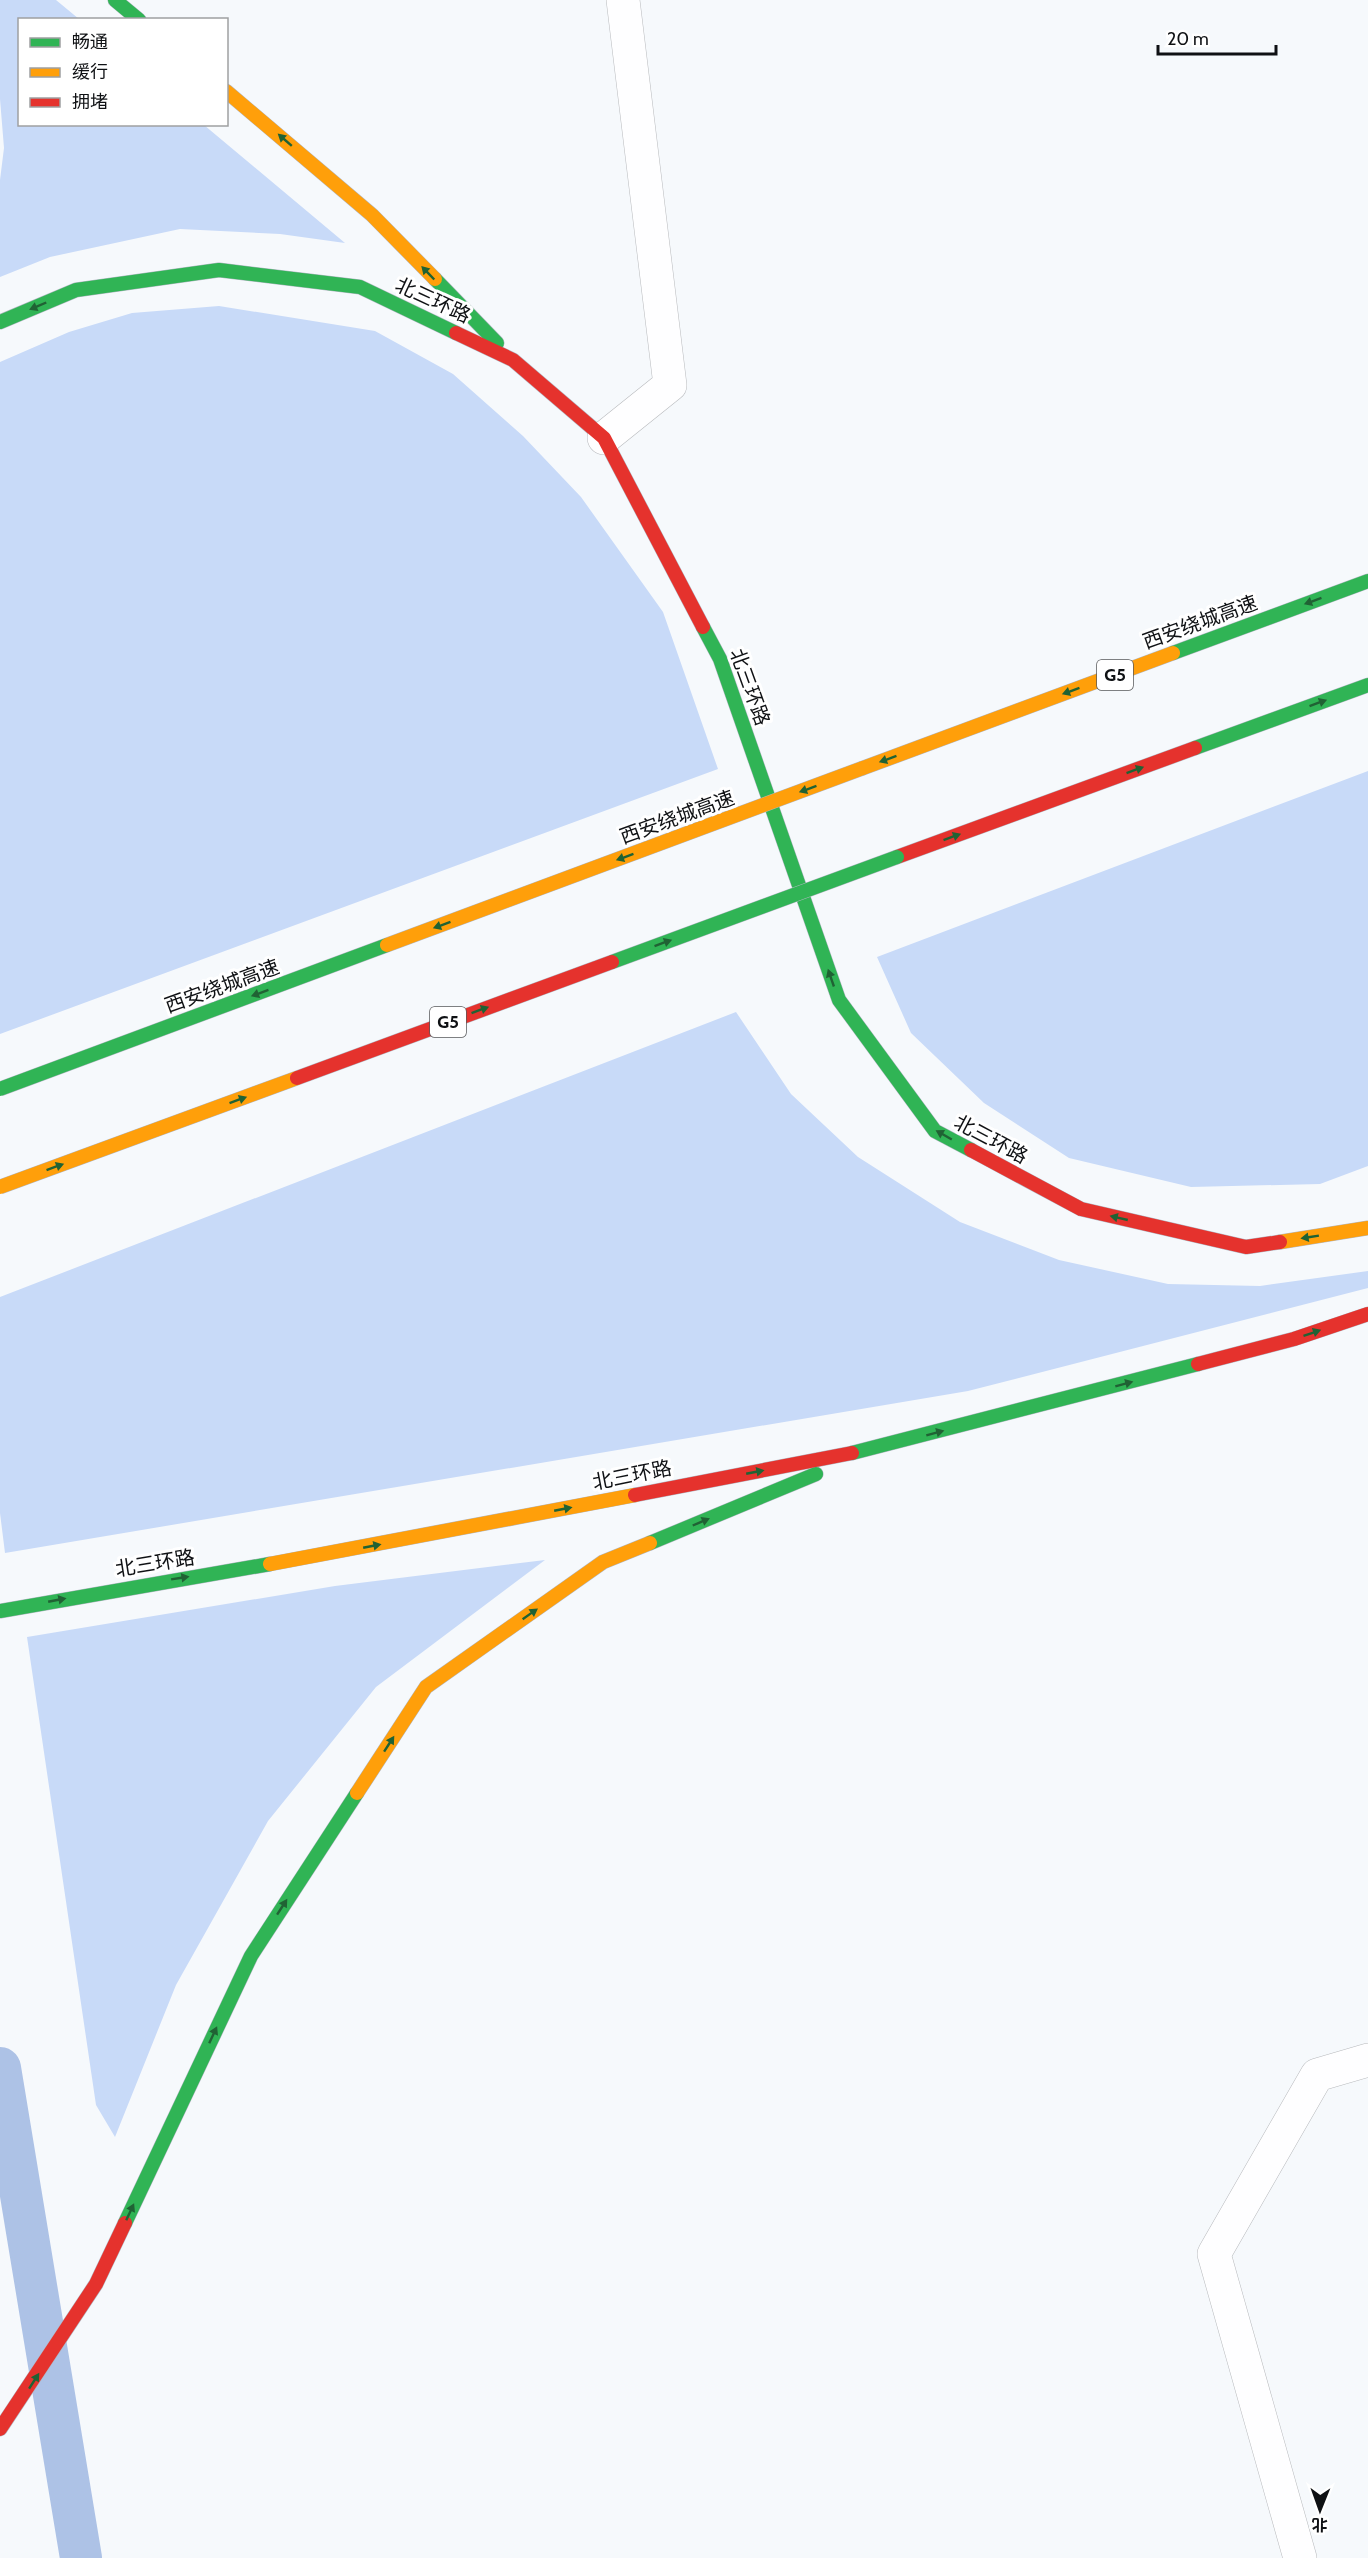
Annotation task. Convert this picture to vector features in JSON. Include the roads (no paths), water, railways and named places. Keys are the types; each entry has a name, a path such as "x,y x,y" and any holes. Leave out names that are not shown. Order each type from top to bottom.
{"highway":[{"path":"115,0 137,18"},
{"path":"228,93 372,215 513,360"},
{"name":"北三环路","path":"0,322 76,290 219,270 360,287 513,360 604,438 720,659 839,1000 935,1131 1081,1209 1246,1247 1368,1228"},
{"name":"西安绕城高速","path":"0,1089 1368,581"},
{"name":"G5","path":"0,1187 1368,685"},
{"name":"北三环路","path":"0,1611 122,1588 301,1559 879,1448 1294,1339 1368,1314"},
{"path":"0,2429 11,2416 96,2284 250,1956 426,1688 603,1563 879,1448"}],"street":[{"path":"604,438 670,385 623,0"},
{"path":"1300,2558 1214,2254 1317,2075 1368,2060"}],"waterway":[{"path":"0,2068 81,2558"}]}
